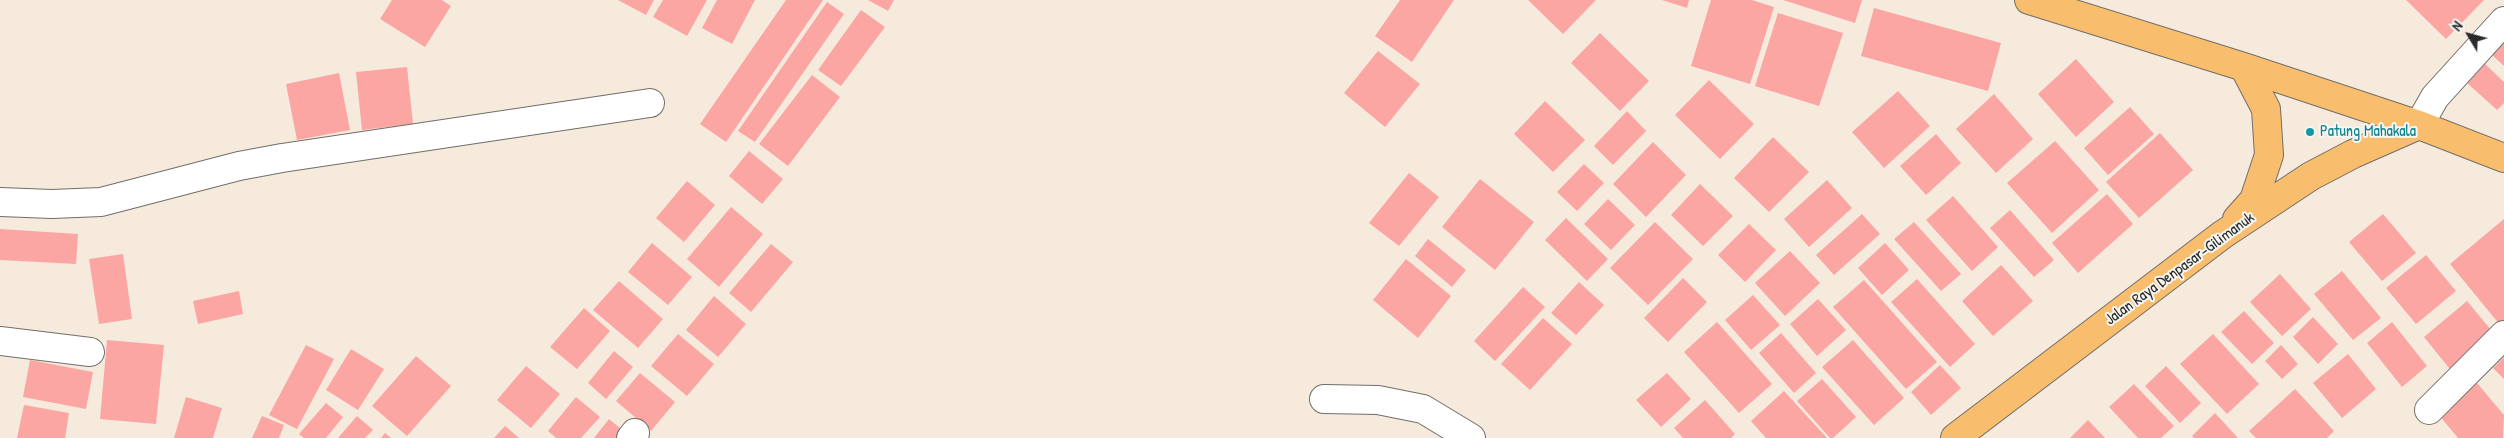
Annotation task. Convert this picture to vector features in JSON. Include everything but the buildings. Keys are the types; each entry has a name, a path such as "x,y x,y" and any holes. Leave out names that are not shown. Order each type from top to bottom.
{"highway":[{"path":"2029,0 2244,67 2419,125 2504,158"},
{"path":"2222,235 2254,200 2269,155 2266,108 2244,67"},
{"name":"Jalan Raya Denpasar-Gilimanuk","path":"1955,438 2222,235 2311,176 2353,154 2419,125"}],"street":[{"path":"2419,125 2435,97 2504,21"},
{"path":"0,202 52,204 101,202 239,166 282,158 650,103"},
{"path":"2429,410 2504,335"},
{"path":"0,341 90,352"},
{"path":"1324,399 1378,400 1423,409 1470,438"}],"place":[{"name":"Patung Mahakala","path":"2310,132"}]}
